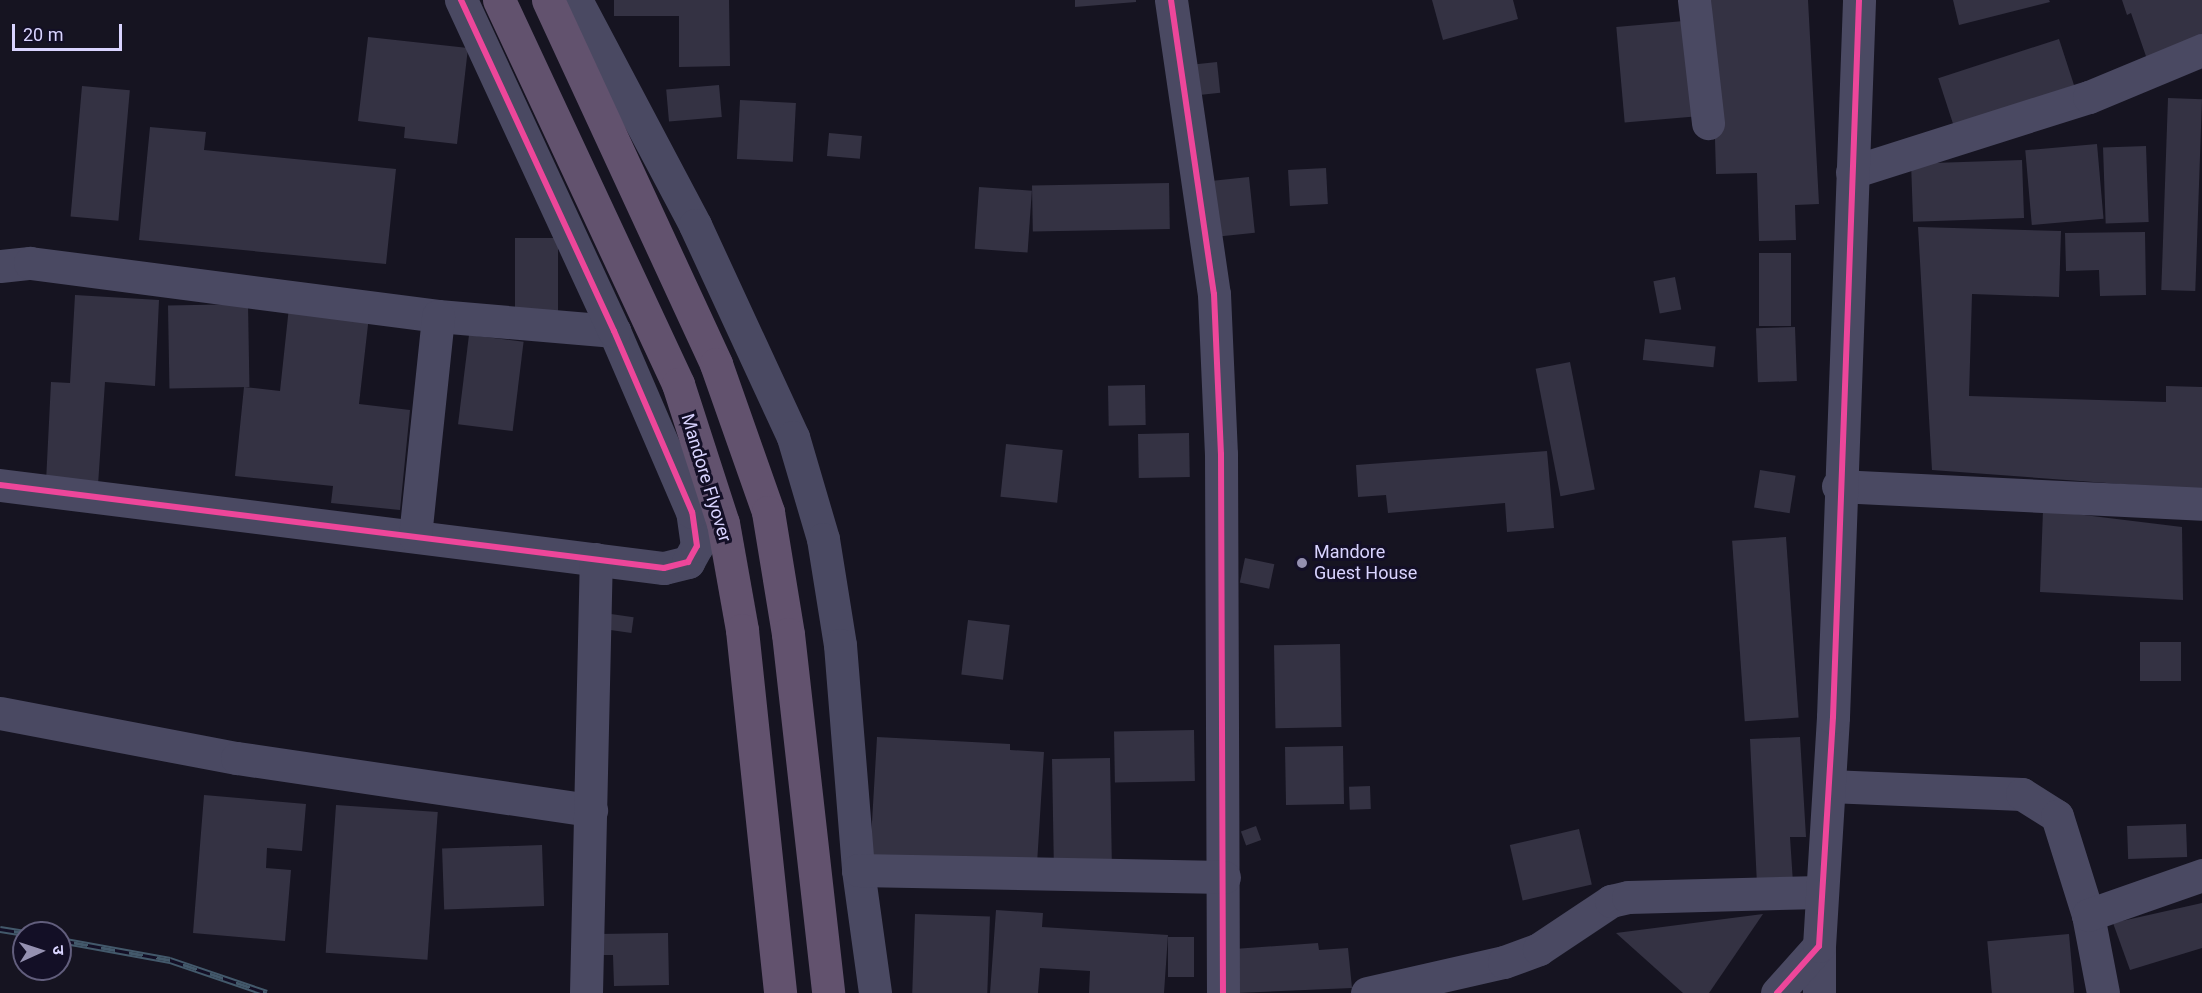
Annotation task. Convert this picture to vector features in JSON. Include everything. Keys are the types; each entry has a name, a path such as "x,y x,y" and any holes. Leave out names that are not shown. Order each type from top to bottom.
{"highway":[{"name":"Mandore Flyover","path":"499,0 678,384 723,523 742,630 780,993"},
{"path":"548,0 716,364 768,512 788,634 828,993"}],"street":[{"path":"0,485 664,568 688,562 697,546 692,512 614,331 461,0"},
{"path":"576,0 695,225 793,436 823,539 840,645 858,870 875,993"},
{"path":"1171,0 1214,294 1221,454 1223,993"},
{"path":"1694,0 1708,123"},
{"path":"1819,993 1820,892 1829,786 1838,486 1858,0"},
{"path":"1852,172 2089,97 2202,50"},
{"path":"0,266 30,263 438,316 614,331"},
{"path":"415,536 438,316"},
{"path":"1838,486 2202,504"},
{"path":"586,993 596,560"},
{"path":"0,713 237,758 591,810"},
{"path":"1829,786 2022,794 2057,816 2088,915 2103,993"},
{"path":"2088,915 2202,875 2202,858"},
{"path":"858,870 1224,877"},
{"path":"1367,993 1504,962 1539,949 1611,901 1628,897 1820,892"},
{"path":"1777,993 1819,946"}],"building":[{"path":"614,0 729,0 730,66 679,67 679,16 614,16"},
{"path":"1075,0 1136,0 1136,2 1075,7"},
{"path":"1432,0 1513,0 1518,19 1443,40"},
{"path":"1711,0 1808,0 1819,204 1795,205 1796,240 1759,241 1757,173 1716,174"},
{"path":"1953,0 2049,0 2050,2 1959,25"},
{"path":"2122,0 2202,0 2202,43 2148,62 2131,13 2127,15"},
{"path":"1695,20 1703,116 1625,123 1616,27"},
{"path":"368,37 468,48 457,144 404,138 405,127 358,121"},
{"path":"2059,39 2074,86 1953,125 1938,78"},
{"path":"1217,62 1220,93 1180,97 1177,66"},
{"path":"719,85 722,117 669,121 666,90"},
{"path":"82,86 130,90 118,221 71,217"},
{"path":"2168,98 2202,99 2195,291 2161,290"},
{"path":"740,100 796,103 793,162 737,159"},
{"path":"150,127 206,132 204,150 396,169 386,264 139,240"},
{"path":"829,133 862,136 860,159 827,156"},
{"path":"2097,144 2104,219 2032,225 2025,150"},
{"path":"2146,146 2149,222 2106,223 2103,148"},
{"path":"2022,160 2024,218 1913,222 1911,164"},
{"path":"1326,168 1328,204 1290,206 1288,170"},
{"path":"1249,177 1255,233 1219,236 1213,181"},
{"path":"1169,183 1170,229 1033,231 1032,185"},
{"path":"979,187 1032,191 1028,253 975,249"},
{"path":"1918,227 2061,231 2059,297 1972,294 1969,396 2166,402 2166,386 2202,387 2202,490 1932,470"},
{"path":"2145,232 2146,295 2100,296 2099,270 2066,271 2065,233"},
{"path":"515,238 558,238 558,311 515,311"},
{"path":"1759,253 1791,253 1791,326 1759,326"},
{"path":"1675,277 1681,309 1660,314 1653,281"},
{"path":"75,295 159,300 155,386 105,382 98,485 46,482 51,382 70,383"},
{"path":"248,304 249,387 169,388 168,305"},
{"path":"289,307 369,316 359,404 410,410 400,510 331,503 333,486 235,476 244,387 280,391"},
{"path":"1795,327 1797,381 1758,382 1756,328"},
{"path":"469,335 524,342 513,431 458,424"},
{"path":"1645,339 1716,346 1713,367 1643,360"},
{"path":"1570,362 1595,490 1560,496 1536,369"},
{"path":"1145,385 1146,425 1109,426 1108,386"},
{"path":"1189,433 1190,477 1139,478 1138,434"},
{"path":"1006,444 1063,450 1057,503 1000,497"},
{"path":"1547,451 1554,528 1507,532 1505,503 1388,513 1386,495 1358,497 1356,465"},
{"path":"1760,470 1796,476 1790,513 1754,508"},
{"path":"2043,510 2182,527 2183,600 2040,592"},
{"path":"1786,537 1799,718 1745,721 1732,541"},
{"path":"1245,558 1274,564 1269,589 1240,582"},
{"path":"597,612 634,617 631,633 595,628"},
{"path":"968,620 1010,625 1003,680 961,675"},
{"path":"2140,642 2181,642 2181,681 2140,681"},
{"path":"1340,644 1341,727 1275,728 1274,645"},
{"path":"1194,730 1195,781 1115,782 1114,731"},
{"path":"877,737 1010,744 1010,750 1044,752 1037,864 870,856"},
{"path":"1800,737 1806,837 1790,837 1793,883 1757,885 1750,739"},
{"path":"1343,746 1344,804 1286,805 1285,747"},
{"path":"1110,758 1112,863 1054,864 1052,759"},
{"path":"1370,786 1371,809 1350,810 1349,787"},
{"path":"204,795 306,804 302,851 267,848 266,868 291,870 285,941 193,933"},
{"path":"336,805 438,812 427,960 326,953"},
{"path":"2186,824 2187,857 2128,859 2127,826"},
{"path":"1256,826 1261,840 1246,846 1241,831"},
{"path":"1579,829 1592,885 1523,901 1510,845"},
{"path":"542,845 544,906 444,909 442,848"},
{"path":"2202,903 2202,948 2130,970 2113,923"},
{"path":"996,910 1043,913 1042,927 1168,935 1164,993 1089,993 1090,971 1040,968 1038,993 990,993"},
{"path":"915,914 990,917 987,993 912,993"},
{"path":"1763,914 1709,993 1683,993 1616,933"},
{"path":"668,933 669,985 614,986 613,955 599,955 598,934"},
{"path":"2069,934 2074,993 1992,993 1987,941"},
{"path":"1168,937 1194,937 1194,977 1168,977"},
{"path":"1318,943 1319,950 1348,948 1352,988 1237,993 1234,949"}],"railway":[{"path":"0,929 12,931"},
{"path":"72,942 170,960 267,993"}],"cycle path":[{"path":"0,485 664,568 688,562 697,546 692,512 614,331 461,0"},
{"path":"1171,0 1214,294 1221,454 1223,993"},
{"path":"1777,993 1819,946 1833,717 1859,0"}],"place":[{"name":"Mandore Guest House","path":"1302,563"}]}
